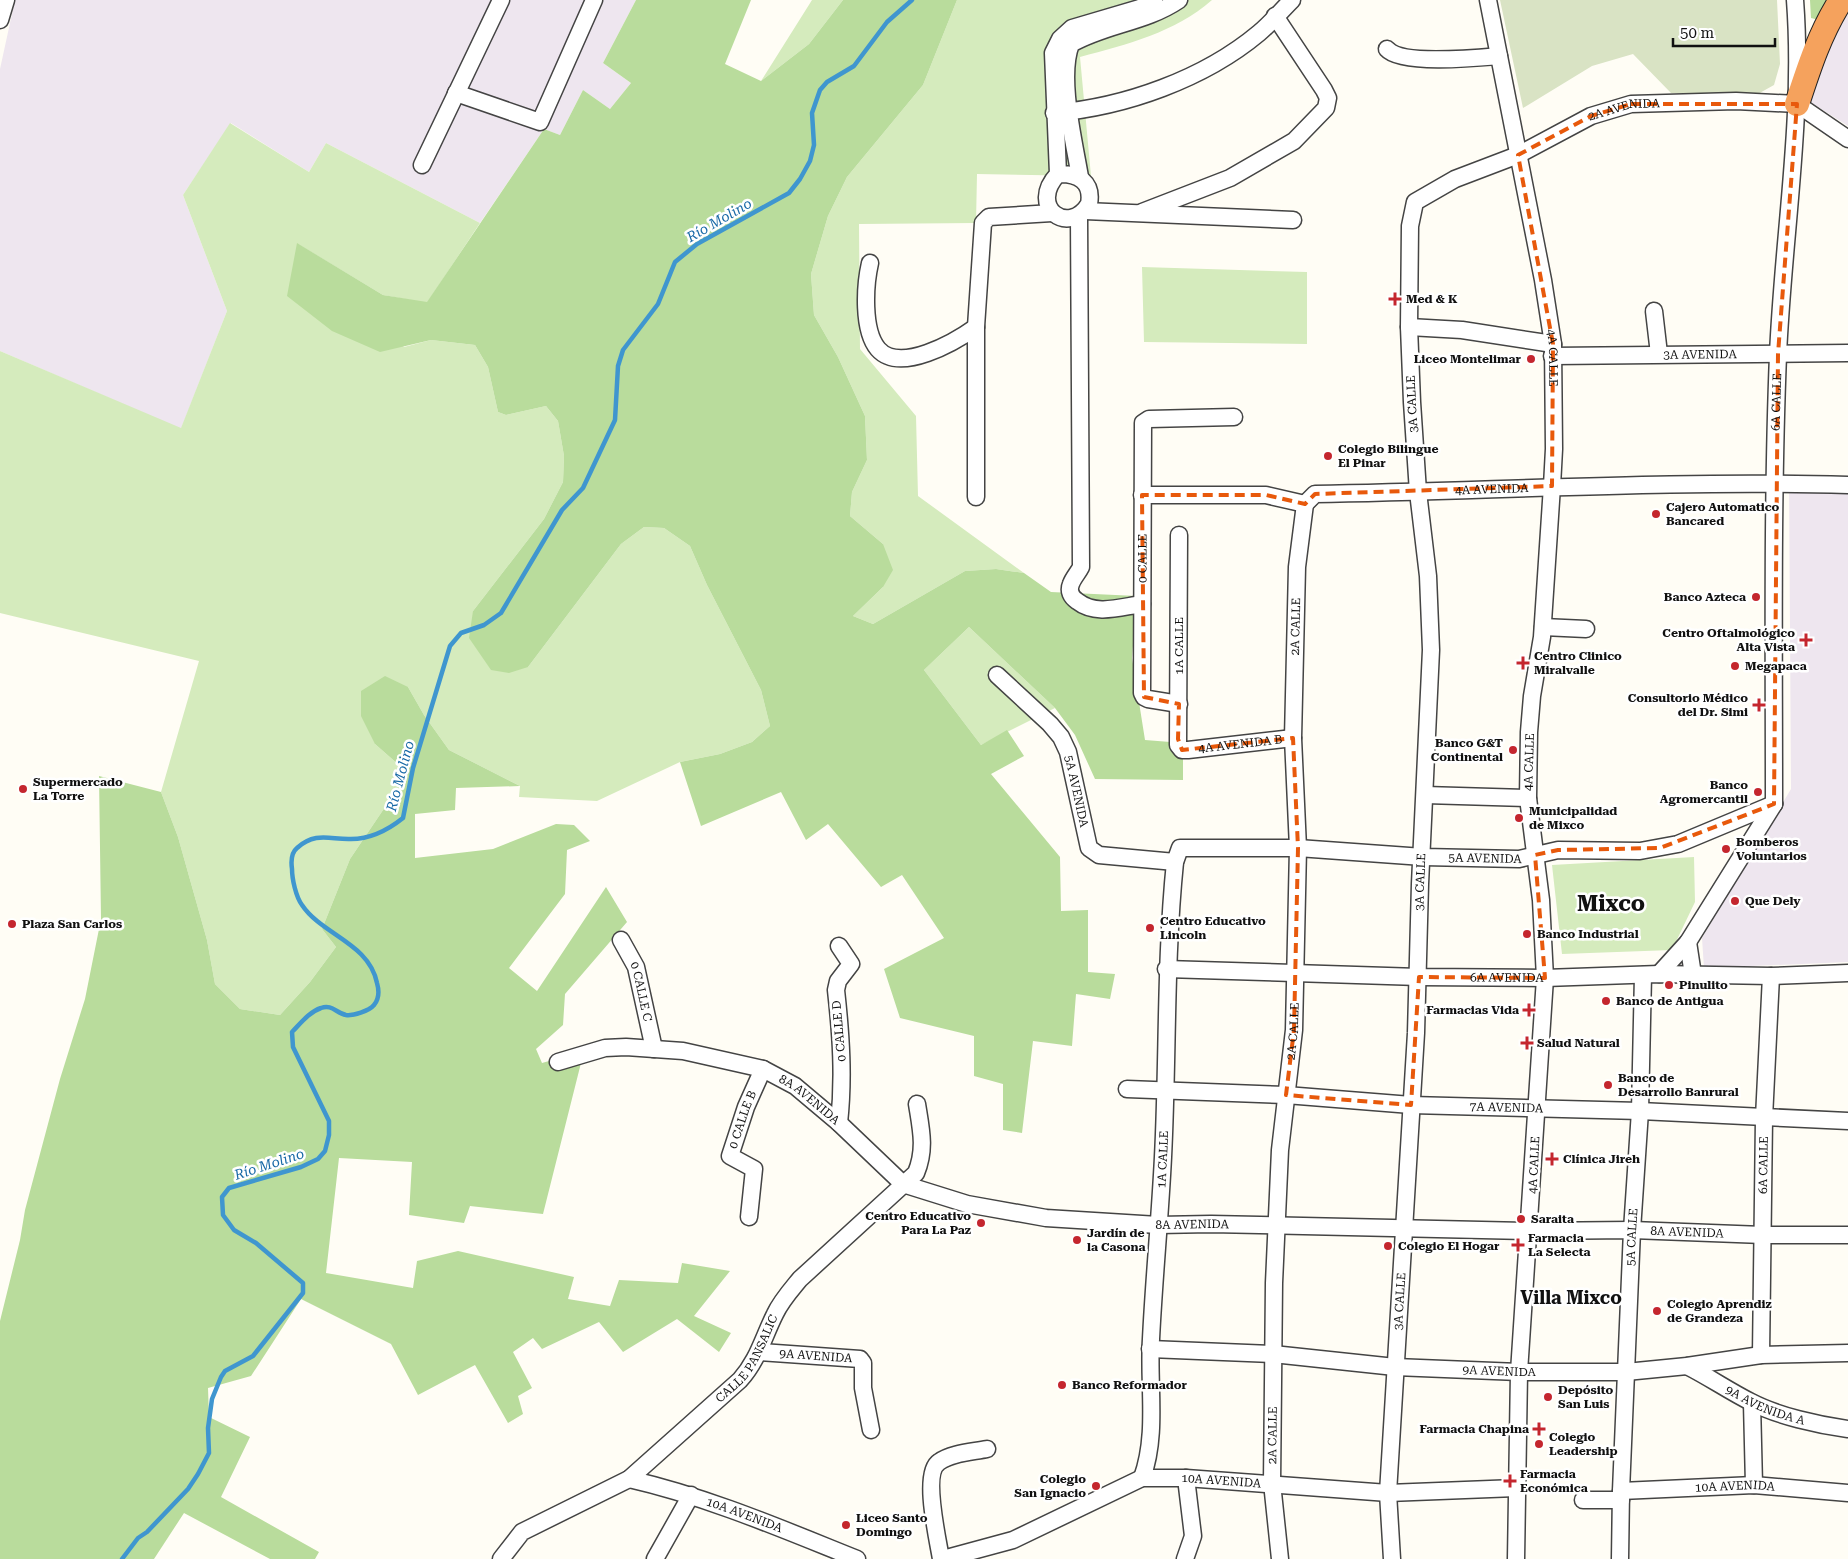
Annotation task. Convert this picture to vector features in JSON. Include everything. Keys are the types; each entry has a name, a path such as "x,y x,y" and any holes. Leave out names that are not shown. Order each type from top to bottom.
{"highway":[{"path":"1804,109 1804,81 1814,50 1826,25 1842,0"}],"street":[{"path":"0,20 6,0"},
{"path":"422,165 501,0"},
{"path":"456,93 540,122 594,0"},
{"path":"1142,604 1094,610 1084,607 1073,599 1070,592 1070,585 1081,567 1082,213 1090,196 1089,189 1080,177 1061,112 1053,53 1060,39 1072,28 1140,8 1154,0"},
{"path":"1052,213 1047,206 1047,188 1058,174 1066,57 1071,44 1092,34 1144,19 1179,0"},
{"path":"1061,112 1134,99 1185,77 1223,58 1260,32 1292,0"},
{"name":"4A CALLE","path":"1488,0 1543,280 1552,350 1554,449 1542,627 1532,696 1528,798 1541,900 1546,978 1519,1372 1516,1559"},
{"name":"6A CALLE","path":"1774,804 1774,483 1778,354 1804,109 1795,0"},
{"path":"1142,212 1230,178 1294,141 1326,108 1328,98 1324,90 1276,16"},
{"path":"1387,48 1398,56 1416,58 1499,56"},
{"name":"2A AVENIDA","path":"1413,207 1417,199 1455,179 1518,155 1591,116 1631,104 1736,101 1804,109"},
{"path":"1804,109 1848,139"},
{"path":"1058,174 1080,177"},
{"name":"3A CALLE","path":"1392,1559 1388,1493 1419,976 1431,650 1428,576 1418,492 1409,327 1410,226 1413,207"},
{"path":"976,497 976,327 983,223 989,217 1052,213 1070,218 1082,213 1142,212 1293,220"},
{"path":"870,262 866,296 868,317 873,341 883,353 900,358 918,356 958,339 976,327"},
{"path":"1654,311 1659,354"},
{"name":"3A AVENIDA","path":"1409,327 1462,330 1552,350 1659,354 1848,353"},
{"name":"0 CALLE","path":"1179,704 1144,697 1142,604 1143,423 1146,419 1234,417"},
{"name":"4A AVENIDA","path":"1305,504 1315,494 1552,486 1774,483 1848,485"},
{"path":"1142,495 1266,495 1305,504"},
{"name":"2A CALLE","path":"1280,1559 1272,1484 1273,1354 1280,1150 1294,1030 1298,848 1293,738 1297,567 1305,504"},
{"name":"1A CALLE","path":"1179,535 1178,745 1182,750 1188,750"},
{"path":"1542,627 1586,629"},
{"name":"5A AVENIDA","path":"997,675 1061,737 1068,752 1089,848 1099,855 1175,862"},
{"name":"4A AVENIDA B","path":"1188,750 1293,738"},
{"path":"1425,795 1528,798"},
{"path":"1651,974 1688,942 1774,804"},
{"name":"5A AVENIDA","path":"1186,846 1298,848 1422,857 1519,859 1558,850 1640,850 1660,848 1678,844 1774,804"},
{"name":"1A CALLE","path":"1142,1478 1149,1454 1150,1436 1150,1349 1163,1158 1166,969 1175,862 1180,848 1186,846"},
{"name":"0 CALLE C","path":"620,940 636,967 654,1049"},
{"path":"1688,942 1693,976"},
{"name":"0 CALLE D","path":"839,946 850,964 838,981 836,990 842,1048 843,1089 839,1123"},
{"name":"6A AVENIDA","path":"1166,969 1546,978 1651,974 1771,976 1848,973"},
{"name":"5A CALLE","path":"1620,1559 1632,1230 1651,974"},
{"name":"6A CALLE","path":"1761,1355 1764,1118 1771,976"},
{"name":"8A AVENIDA","path":"558,1062 605,1048 654,1049 683,1052 763,1069 795,1086 839,1123 903,1184 968,1204 1046,1218 1158,1225 1530,1231 1632,1230 1763,1236 1848,1235"},
{"name":"0 CALLE B","path":"749,1217 754,1169 730,1156 746,1108 763,1069"},
{"name":"7A AVENIDA","path":"1127,1089 1164,1091 1204,1090 1411,1105 1537,1110 1640,1111 1848,1121"},
{"name":"CALLE PANSALIC","path":"501,1559 522,1532 629,1479 751,1368 760,1352 775,1314 786,1296 800,1279 916,1173 922,1160 923,1146 917,1104"},
{"name":"9A AVENIDA","path":"1150,1349 1273,1354 1395,1367 1519,1372 1626,1372 1687,1366 1761,1355 1848,1353"},
{"name":"9A AVENIDA","path":"760,1352 860,1359 863,1363 863,1388 871,1430"},
{"name":"9A AVENIDA A","path":"1687,1366 1715,1380 1752,1403 1814,1422 1848,1429"},
{"path":"1752,1403 1754,1485"},
{"path":"942,1559 931,1488 932,1469 938,1462 987,1449"},
{"name":"10A AVENIDA","path":"942,1559 1013,1540 1142,1478 1186,1478 1388,1493 1516,1488"},
{"path":"1185,1559 1193,1536 1186,1478"},
{"name":"10A AVENIDA","path":"629,1479 691,1495 857,1559"},
{"name":"10A AVENIDA","path":"1583,1500 1754,1485 1848,1493"},
{"path":"655,1559 671,1527 691,1495"}],"highlighted area":[{"path":"1631,104 1797,104 1778,354 1774,804 1660,848 1558,850 1535,855 1545,978 1419,977 1411,1105 1286,1095 1294,1030 1298,848 1293,738 1182,750 1178,739 1179,704 1144,697 1142,495 1266,495 1305,504 1315,494 1552,486 1553,344 1518,155 1591,116"}],"shaded area":[{"path":"15,0 636,0 603,63 631,83 610,109 583,90 560,135 544,129 480,223 326,143 309,172 231,123 183,195 227,311 181,429 0,351 0,69"},
{"path":"1848,0 1848,126 1807,100"},
{"path":"1789,476 1848,477 1848,962 1704,968 1702,938 1791,789"}],"green space":[{"path":"636,0 751,0 725,64 761,81 809,44 843,0 957,0 923,85 847,177 828,216 811,274 814,315 838,357 865,416 867,460 852,492 850,516 883,544 893,570 883,587 853,616 873,624 965,571 996,569 1024,573 1051,592 1137,596 1132,658 1145,740 1183,743 1183,780 1095,779 1075,735 1055,708 969,627 924,670 981,745 1007,730 1024,756 991,774 1060,857 1061,911 1088,910 1088,972 1115,974 1110,999 1076,994 1072,1046 1033,1041 1022,1133 1003,1130 1003,1084 974,1076 974,1036 900,1018 884,969 944,938 902,875 881,887 828,824 806,840 781,792 701,826 680,762 720,754 752,742 770,726 761,690 707,585 690,546 664,528 644,527 621,544 528,667 509,673 491,670 469,638 473,611 544,519 563,482 564,456 558,421 546,406 506,415 498,412 488,367 475,345 431,340 380,352 332,331 287,296 297,243 383,295 427,302 544,129 560,135 583,90 610,109 631,83 603,63"},
{"path":"812,0 843,0 809,44 761,81"},
{"path":"957,0 1212,0 1182,21 1150,36 1080,57 1091,176 977,174 976,223 859,224 860,349 916,416 918,496 1024,573 996,569 965,571 873,624 853,616 883,587 883,544 850,516 852,492 867,460 865,416 838,357 814,315 811,274 828,216 847,177 923,85"},
{"path":"1500,0 1777,0 1780,64 1774,85 1756,95 1671,93 1633,54 1592,66 1523,108"},
{"path":"1810,0 1833,0 1819,20 1811,18"},
{"path":"230,123 309,172 326,143 480,223 427,303 383,295 298,244 404,347 431,340 475,345 488,367 498,412 506,415 546,406 558,421 564,456 563,482 544,519 473,611 528,667 621,544 644,527 664,528 690,546 707,585 761,690 770,726 752,742 720,754 680,762 597,801 519,797 520,786 449,750 424,715 408,687 375,744 408,773 350,859 322,929 336,947 310,982 280,1015 240,1009 215,984 207,940 178,837 161,792 199,661 0,613 0,351 181,428 227,311 183,195"},
{"path":"1142,267 1307,272 1307,344 1144,342"},
{"path":"969,627 1055,708 981,745 924,670"},
{"path":"385,676 408,687 424,715 449,750 520,786 456,788 455,810 415,814 415,858 493,849 556,824 574,825 590,841 567,850 565,894 509,968 537,991 606,887 627,922 565,994 563,1025 536,1049 542,1063 584,1051 543,1214 470,1206 464,1223 409,1215 412,1162 339,1158 326,1273 413,1288 417,1261 458,1251 574,1277 568,1299 610,1306 619,1280 678,1283 682,1263 730,1271 694,1316 731,1333 719,1352 677,1319 623,1352 599,1322 542,1349 533,1338 513,1352 532,1388 518,1396 523,1414 508,1423 475,1365 418,1395 391,1344 301,1299 251,1376 208,1388 209,1417 250,1437 221,1497 319,1552 315,1559 270,1559 184,1513 154,1559 0,1559 0,1321 20,1240 25,1210 60,1079 85,999 101,919 99,776 161,792 178,837 207,940 215,984 240,1009 280,1015 310,982 336,947 322,929 350,859 408,773 375,744 361,716 361,691"},
{"path":"1694,857 1695,902 1672,950 1562,954 1552,865"}],"waterway":[{"name":"Río Molino","path":"122,1559 138,1538 147,1532 188,1489 198,1474 209,1453 208,1428 212,1399 225,1371 253,1356 303,1293 303,1283 256,1243 234,1230 223,1215 222,1197 229,1188 301,1167 318,1159 325,1151 329,1135 329,1121 293,1047 292,1032 309,1015 321,1008 328,1007 346,1015 353,1015 372,1007 378,997 377,983 372,969 365,958 321,924 300,902 293,878 292,861 294,852 304,843 317,838 358,839 372,836 403,818 413,768 450,646 461,633 484,625 501,613 562,510 583,488 615,420 618,366 623,350 658,304 675,262 697,244 789,193 800,179 810,161 814,145 812,113 820,90 827,82 854,66 887,22 912,0"}],"place":[{"name":"Med & K","path":"1395,299"},
{"name":"Liceo Montelimar","path":"1531,359"},
{"name":"Colegio Bilingue El Pinar","path":"1328,456"},
{"name":"Cajero Automatico Bancared","path":"1656,514"},
{"name":"Banco Azteca","path":"1756,597"},
{"name":"Centro Oftalmológico Alta Vista","path":"1806,640"},
{"name":"Centro Clinico Miralvalle","path":"1523,663"},
{"name":"Megapaca","path":"1735,666"},
{"name":"Consultorio Médico del Dr. Simi","path":"1759,705"},
{"name":"Banco G&T Continental","path":"1513,750"},
{"name":"Supermercado La Torre","path":"23,789"},
{"name":"Banco Agromercantil","path":"1758,792"},
{"name":"Municipalidad de Mixco","path":"1519,818"},
{"name":"Bomberos Voluntarios","path":"1726,849"},
{"name":"Que Dely","path":"1735,901"},
{"name":"Plaza San Carlos","path":"12,924"},
{"name":"Centro Educativo Lincoln","path":"1150,928"},
{"name":"Banco Industrial","path":"1527,934"},
{"name":"Pinulito","path":"1669,985"},
{"name":"Banco de Antigua","path":"1606,1001"},
{"name":"Farmacias Vida","path":"1529,1010"},
{"name":"Salud Natural","path":"1527,1043"},
{"name":"Banco de Desarrollo Banrural","path":"1608,1085"},
{"name":"Clínica Jireh","path":"1552,1159"},
{"name":"Saraita","path":"1521,1219"},
{"name":"Centro Educativo Para La Paz","path":"981,1223"},
{"name":"Jardín de la Casona","path":"1077,1240"},
{"name":"Farmacia La Selecta","path":"1518,1245"},
{"name":"Colegio El Hogar","path":"1388,1246"},
{"name":"Colegio Aprendiz de Grandeza","path":"1657,1311"},
{"name":"Banco Reformador","path":"1062,1385"},
{"name":"Depósito San Luis","path":"1548,1397"},
{"name":"Farmacia Chapina","path":"1539,1429"},
{"name":"Colegio Leadership","path":"1539,1444"},
{"name":"Farmacia Económica","path":"1510,1481"},
{"name":"Colegio San Ignacio","path":"1096,1486"},
{"name":"Liceo Santo Domingo","path":"846,1525"}],"district":[{"name":"Mixco","path":"1611,903"},
{"name":"Villa Mixco","path":"1571,1297"}]}
